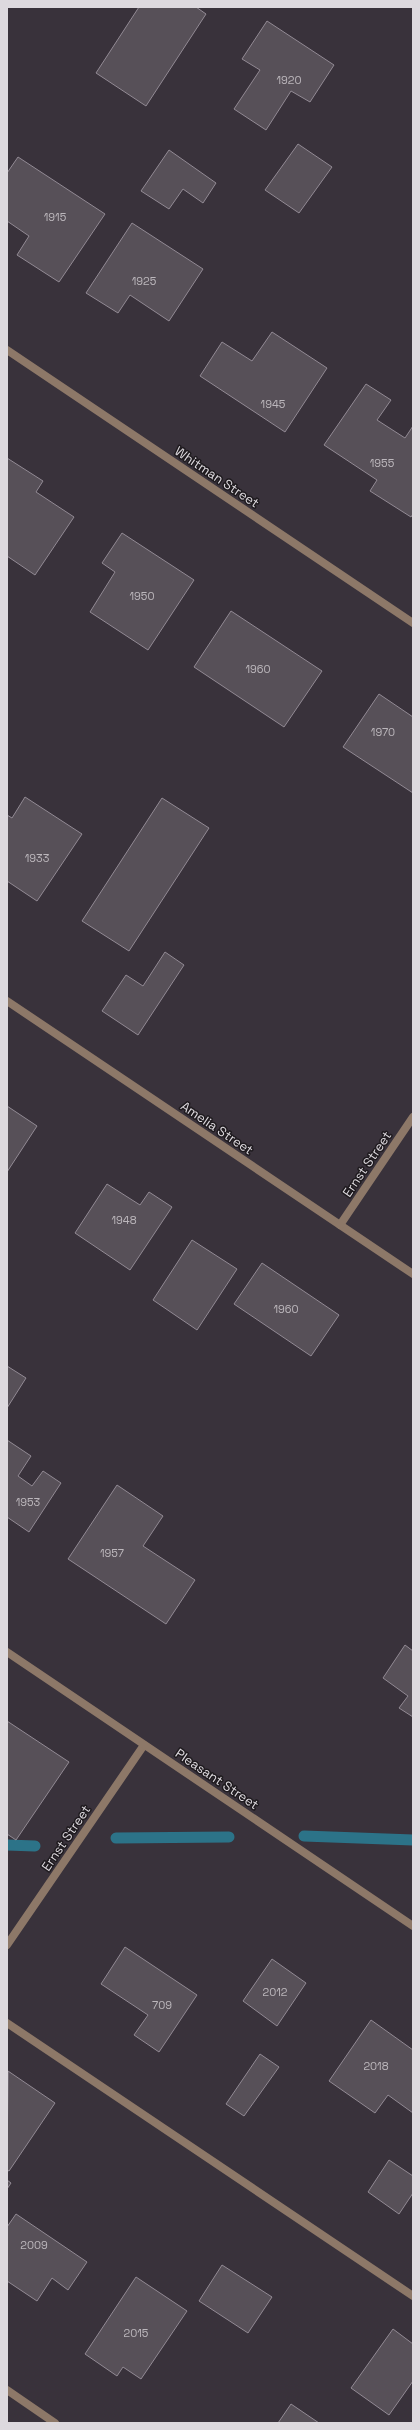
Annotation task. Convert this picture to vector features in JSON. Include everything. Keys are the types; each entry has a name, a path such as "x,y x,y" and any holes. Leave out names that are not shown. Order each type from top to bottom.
{"street":[{"name":"Whitman Street","path":"7,350 413,623"},
{"name":"Amelia Street","path":"7,1001 413,1274"},
{"name":"Ernst Street","path":"340,1225 413,1117"},
{"name":"Pleasant Street","path":"7,1652 413,1926"},
{"name":"Ernst Street","path":"7,1945 144,1745"},
{"path":"7,2023 413,2296"},
{"path":"7,2390 55,2423"}],"building":[{"path":"139,7 196,7 206,14 146,106 96,73"},
{"path":"267,21 334,65 310,102 291,91 266,130 234,109 260,70 242,59"},
{"path":"298,144 332,167 299,213 265,190"},
{"path":"169,150 216,183 203,203 183,189 169,209 141,191"},
{"path":"18,157 105,214 59,282 17,255 29,236 7,221 7,173"},
{"path":"132,223 203,269 169,321 130,295 118,313 86,293"},
{"path":"272,332 327,368 285,432 200,376 222,342 252,361"},
{"path":"366,384 391,400 377,420 405,438 413,426 413,514 411,517 370,491 377,480 324,445"},
{"path":"7,458 43,481 36,492 74,517 35,575 7,556"},
{"path":"122,533 194,580 148,650 90,612 115,572 102,563"},
{"path":"231,611 322,671 284,727 194,667"},
{"path":"379,694 413,717 413,793 343,747"},
{"path":"25,797 82,834 37,901 7,881 7,815 12,818"},
{"path":"162,798 209,828 129,951 82,921"},
{"path":"165,952 184,965 138,1035 102,1011 126,975 143,986"},
{"path":"7,1106 37,1126 7,1172"},
{"path":"107,1184 140,1205 149,1192 172,1207 130,1270 75,1233"},
{"path":"192,1240 237,1269 197,1330 153,1300"},
{"path":"262,1263 339,1315 311,1356 234,1304"},
{"path":"7,1366 26,1378 7,1408"},
{"path":"7,1440 31,1456 18,1476 32,1486 43,1471 61,1483 29,1532 7,1517"},
{"path":"117,1485 163,1516 143,1546 195,1580 166,1624 68,1559"},
{"path":"405,1645 413,1651 413,1717 399,1708 408,1696 383,1678"},
{"path":"7,1721 69,1762 16,1840 7,1834"},
{"path":"125,1947 197,1995 159,2052 134,2035 148,2015 101,1984"},
{"path":"272,1959 306,1983 277,2026 243,2001"},
{"path":"371,2020 413,2050 413,2113 388,2095 375,2113 329,2081"},
{"path":"260,2054 279,2067 244,2116 226,2104"},
{"path":"8,2071 55,2103 9,2171 7,2170"},
{"path":"389,2160 413,2176 413,2193 399,2214 368,2192"},
{"path":"7,2180 11,2183 7,2189"},
{"path":"16,2214 87,2262 68,2290 52,2278 37,2301 7,2281 7,2227"},
{"path":"222,2265 272,2297 248,2333 199,2301"},
{"path":"136,2277 187,2311 141,2379 123,2367 117,2376 85,2354"},
{"path":"393,2329 413,2344 413,2381 389,2415 351,2388"},
{"path":"291,2404 319,2423 278,2423"}],"waterway":[{"path":"304,1836 413,1840"},
{"path":"116,1838 229,1837"},
{"path":"7,1845 35,1846"}]}
